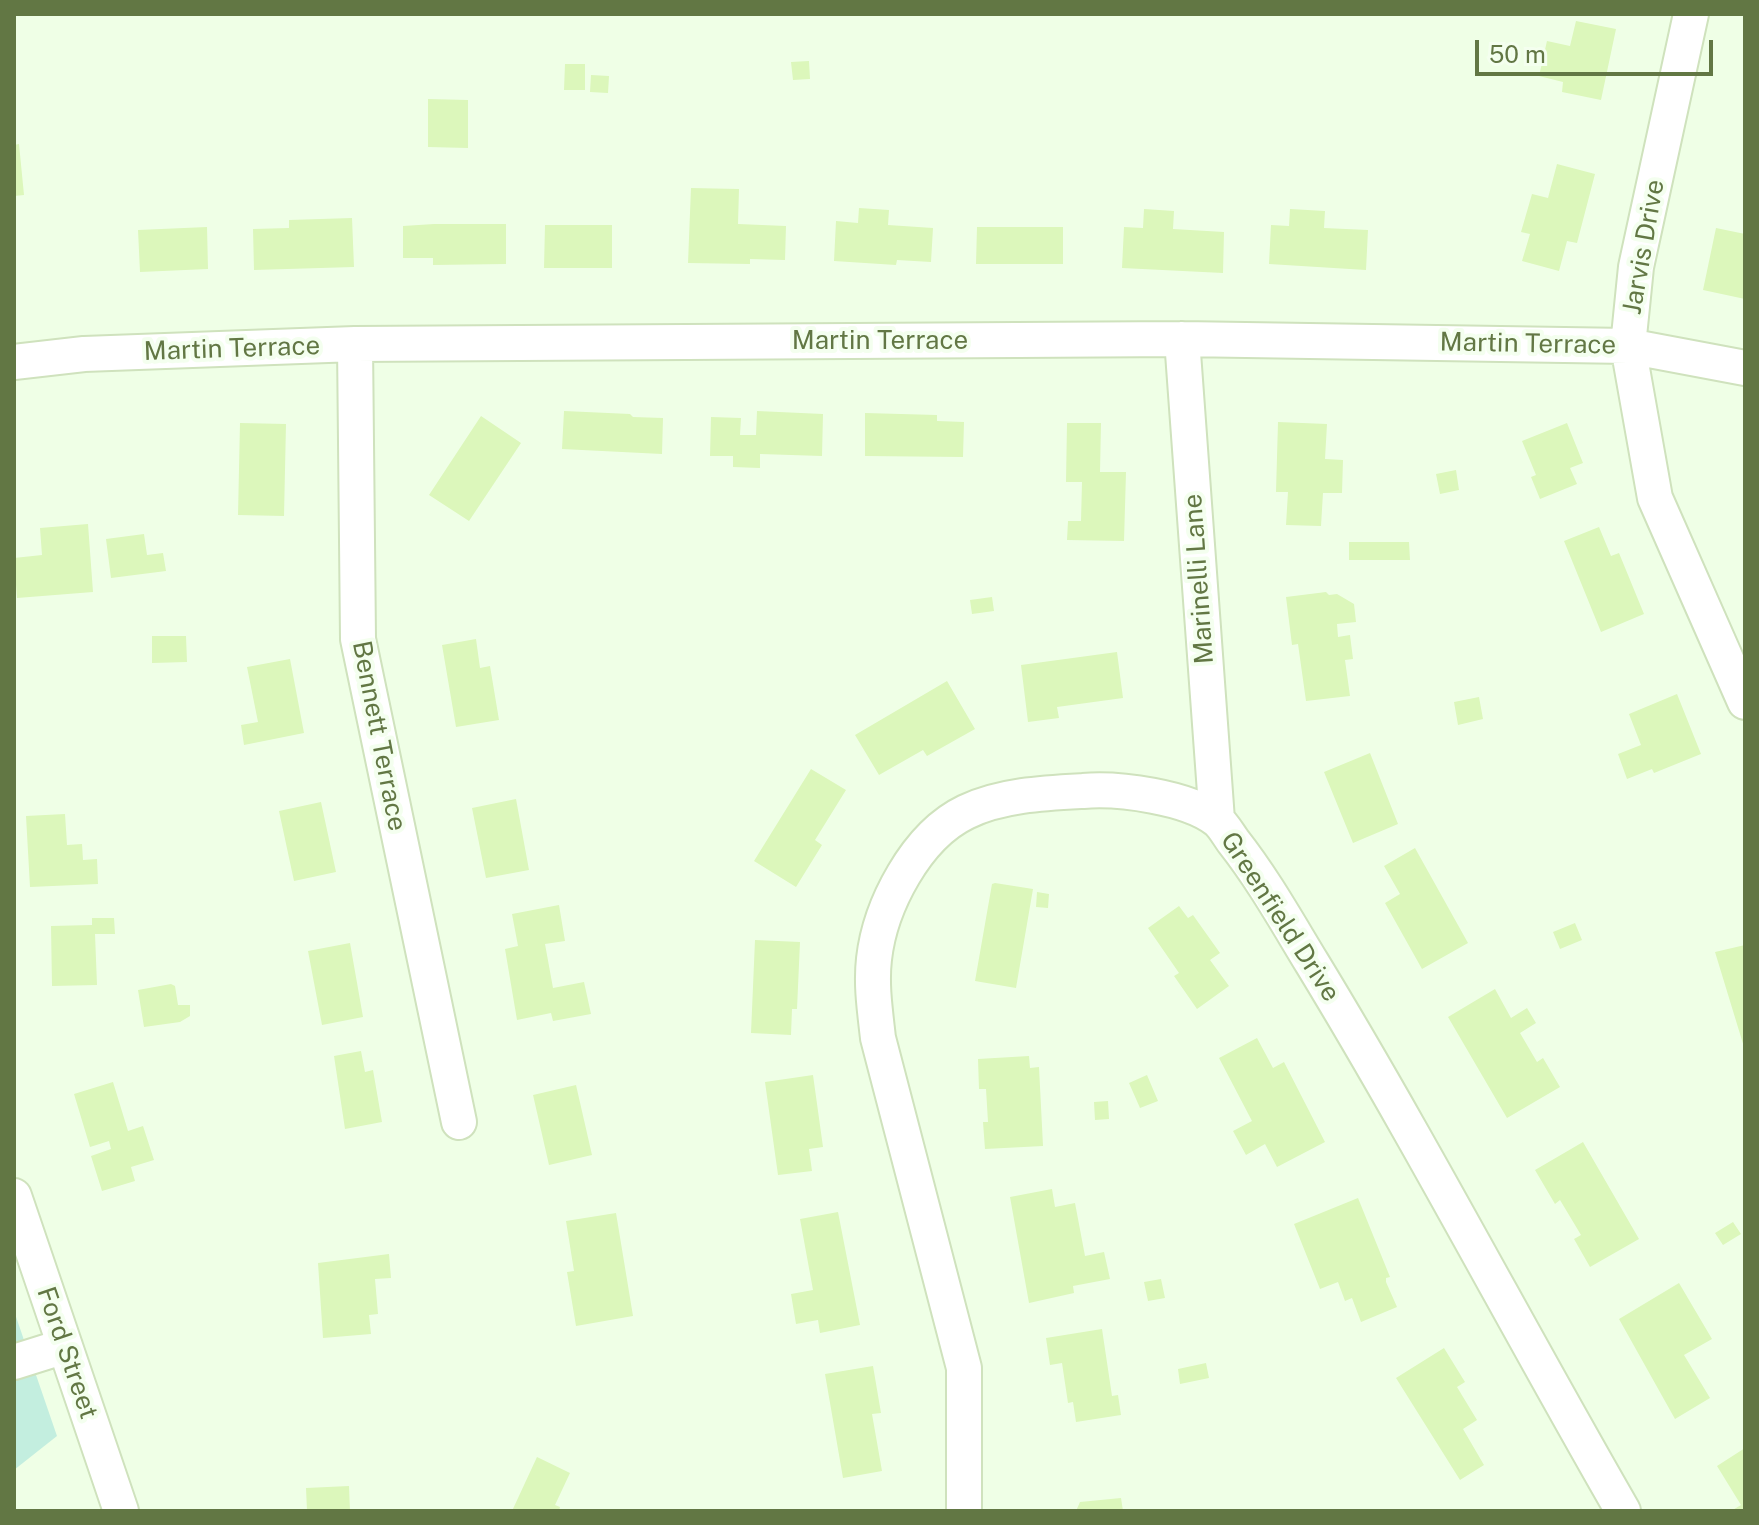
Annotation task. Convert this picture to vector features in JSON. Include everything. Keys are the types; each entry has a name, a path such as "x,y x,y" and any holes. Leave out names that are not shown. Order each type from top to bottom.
{"street":[{"name":"Jarvis Drive","path":"1691,14 1636,267 1628,346 1655,498 1745,702"},
{"name":"Martin Terrace","path":"14,362 84,354 355,344 1182,339 1628,346 1745,368"},
{"name":"Marinelli Lane","path":"1182,339 1217,820"},
{"name":"Bennett Terrace","path":"355,344 358,639 459,1122"},
{"name":"Greenfield Drive","path":"964,1511 964,1368 878,1038 873,996 879,931 910,863 933,837 965,813 1033,794 1100,789 1149,795 1184,804 1217,820 1251,863 1337,1004 1623,1511"},
{"name":"Ford Street","path":"14,1196 121,1511"},
{"path":"14,1362 65,1346"}],"shaded area":[{"path":"14,1311 57,1436 14,1470"}],"building":[{"path":"1576,21 1616,29 1601,100 1562,92 1563,82 1539,76 1547,41 1570,46"},
{"path":"809,61 810,79 793,80 791,62"},
{"path":"565,64 585,64 585,90 564,90"},
{"path":"591,75 609,76 608,93 590,92"},
{"path":"428,99 468,100 468,148 428,147"},
{"path":"19,144 24,195 14,196 14,145"},
{"path":"1557,164 1595,174 1577,243 1567,241 1559,271 1522,261 1530,234 1521,232 1532,194 1548,198"},
{"path":"691,188 739,189 738,224 786,226 785,260 750,259 750,264 688,263"},
{"path":"859,208 889,210 888,225 933,228 931,262 897,260 896,265 834,261 836,221 858,223"},
{"path":"1144,209 1174,211 1173,229 1224,232 1223,273 1122,268 1124,227 1143,228"},
{"path":"1290,209 1325,211 1324,228 1368,230 1366,270 1269,264 1271,225 1289,226"},
{"path":"352,218 354,267 254,270 253,229 289,228 289,220"},
{"path":"506,224 506,264 433,265 433,258 403,258 403,226"},
{"path":"545,225 612,225 612,268 544,268"},
{"path":"207,227 208,269 140,272 138,230"},
{"path":"977,227 1063,227 1063,264 976,264"},
{"path":"1716,228 1745,234 1745,299 1703,290"},
{"path":"564,411 663,418 662,454 562,449"},
{"path":"757,411 823,414 822,456 760,454 760,468 733,467 733,456 710,456 711,417 741,418 740,435 756,435"},
{"path":"865,413 937,415 937,421 964,422 963,457 865,456"},
{"path":"481,416 521,443 469,521 429,495"},
{"path":"1278,422 1327,424 1325,459 1343,460 1342,493 1323,493 1321,526 1286,525 1288,492 1276,492"},
{"path":"240,423 286,424 284,516 238,515"},
{"path":"1067,423 1101,423 1100,472 1126,472 1124,541 1067,540 1068,521 1081,521 1082,482 1066,482"},
{"path":"1567,423 1583,463 1570,468 1577,484 1540,499 1531,477 1536,475 1522,441"},
{"path":"1456,470 1459,490 1440,494 1436,474"},
{"path":"88,524 93,592 17,598 14,558 42,555 40,528"},
{"path":"1599,527 1611,556 1619,553 1644,614 1601,632 1564,541"},
{"path":"144,534 147,555 163,553 166,571 111,578 106,539"},
{"path":"1349,542 1409,542 1410,560 1349,560"},
{"path":"1326,592 1329,595 1337,594 1354,604 1356,622 1337,624 1338,637 1350,635 1353,659 1345,660 1350,696 1306,701 1298,644 1292,645 1286,597"},
{"path":"992,597 994,611 972,614 970,600"},
{"path":"152,636 186,636 187,662 152,663"},
{"path":"476,639 480,668 490,666 499,720 456,727 442,645"},
{"path":"1117,652 1123,698 1057,707 1059,718 1028,722 1021,665"},
{"path":"290,659 304,733 244,745 241,725 258,722 247,667"},
{"path":"947,681 975,729 927,756 923,750 879,775 855,735"},
{"path":"1677,694 1701,754 1654,773 1652,769 1627,779 1618,754 1641,745 1629,714"},
{"path":"1479,697 1483,719 1458,725 1454,702"},
{"path":"1370,753 1398,824 1353,843 1324,772"},
{"path":"811,769 846,790 815,840 822,845 796,887 754,861"},
{"path":"516,799 529,870 486,878 472,808"},
{"path":"321,802 336,872 294,881 279,811"},
{"path":"65,814 67,845 82,844 83,860 97,859 98,884 30,887 26,816"},
{"path":"1415,848 1468,943 1422,969 1385,903 1400,894 1384,866"},
{"path":"992,884 1033,889 1016,988 975,981"},
{"path":"1037,892 1049,894 1048,908 1036,907"},
{"path":"559,905 565,941 545,944 553,988 584,982 591,1014 553,1021 551,1013 517,1020 505,949 518,946 512,914"},
{"path":"1179,906 1188,918 1193,915 1220,953 1210,960 1229,986 1197,1009 1174,976 1179,973 1148,928"},
{"path":"92,918 114,918 115,934 95,934 97,985 52,986 51,926 92,925"},
{"path":"1575,923 1582,940 1560,949 1553,932"},
{"path":"755,940 800,942 797,1009 792,1009 791,1035 751,1033"},
{"path":"350,943 363,1017 322,1025 308,951"},
{"path":"1745,945 1745,1046 1744,1047 1715,952"},
{"path":"171,984 175,986 178,1005 190,1005 190,1016 180,1022 144,1027 138,990"},
{"path":"1495,989 1511,1018 1527,1008 1536,1023 1520,1033 1537,1062 1543,1058 1560,1087 1507,1118 1448,1017"},
{"path":"1257,1038 1273,1068 1284,1062 1325,1142 1277,1167 1265,1144 1246,1155 1233,1131 1252,1121 1219,1058"},
{"path":"361,1051 365,1072 373,1070 382,1122 345,1129 334,1056"},
{"path":"1029,1056 1030,1068 1039,1067 1043,1146 985,1149 983,1122 988,1122 986,1089 979,1089 978,1059"},
{"path":"813,1075 823,1147 809,1149 812,1171 778,1175 765,1082"},
{"path":"1147,1075 1158,1101 1140,1108 1129,1083"},
{"path":"113,1082 128,1131 143,1126 154,1160 131,1167 135,1181 102,1191 91,1156 111,1149 109,1141 90,1147 74,1094"},
{"path":"576,1085 592,1155 549,1165 533,1095"},
{"path":"1108,1101 1109,1119 1095,1120 1094,1102"},
{"path":"1583,1142 1639,1239 1590,1267 1574,1239 1581,1235 1560,1200 1555,1204 1535,1170"},
{"path":"1052,1189 1055,1207 1075,1203 1085,1256 1104,1252 1110,1279 1073,1286 1074,1293 1029,1303 1010,1197"},
{"path":"1358,1198 1390,1277 1386,1278 1386,1282 1397,1307 1361,1322 1352,1298 1345,1301 1338,1282 1320,1289 1294,1224"},
{"path":"838,1212 860,1325 820,1333 818,1320 796,1324 791,1294 813,1290 800,1219"},
{"path":"616,1213 633,1316 576,1326 567,1272 574,1271 566,1221"},
{"path":"1733,1222 1741,1234 1723,1245 1715,1233"},
{"path":"389,1254 391,1278 375,1279 378,1314 369,1315 371,1334 323,1338 318,1263"},
{"path":"1161,1279 1165,1298 1148,1301 1144,1282"},
{"path":"1679,1283 1712,1339 1684,1355 1710,1398 1675,1419 1619,1319"},
{"path":"1102,1329 1112,1396 1118,1395 1121,1415 1076,1422 1073,1402 1068,1403 1062,1363 1050,1365 1046,1338"},
{"path":"1444,1348 1465,1382 1457,1387 1477,1420 1463,1429 1484,1465 1460,1480 1396,1378"},
{"path":"1206,1363 1209,1378 1180,1384 1178,1369"},
{"path":"873,1366 881,1413 872,1414 882,1471 843,1478 825,1374"},
{"path":"1745,1448 1745,1511 1731,1511 1741,1505 1717,1466"},
{"path":"537,1457 570,1473 555,1505 560,1507 559,1511 512,1511"},
{"path":"349,1486 350,1511 307,1511 306,1488"},
{"path":"1121,1498 1123,1511 1076,1511 1080,1502"}]}
